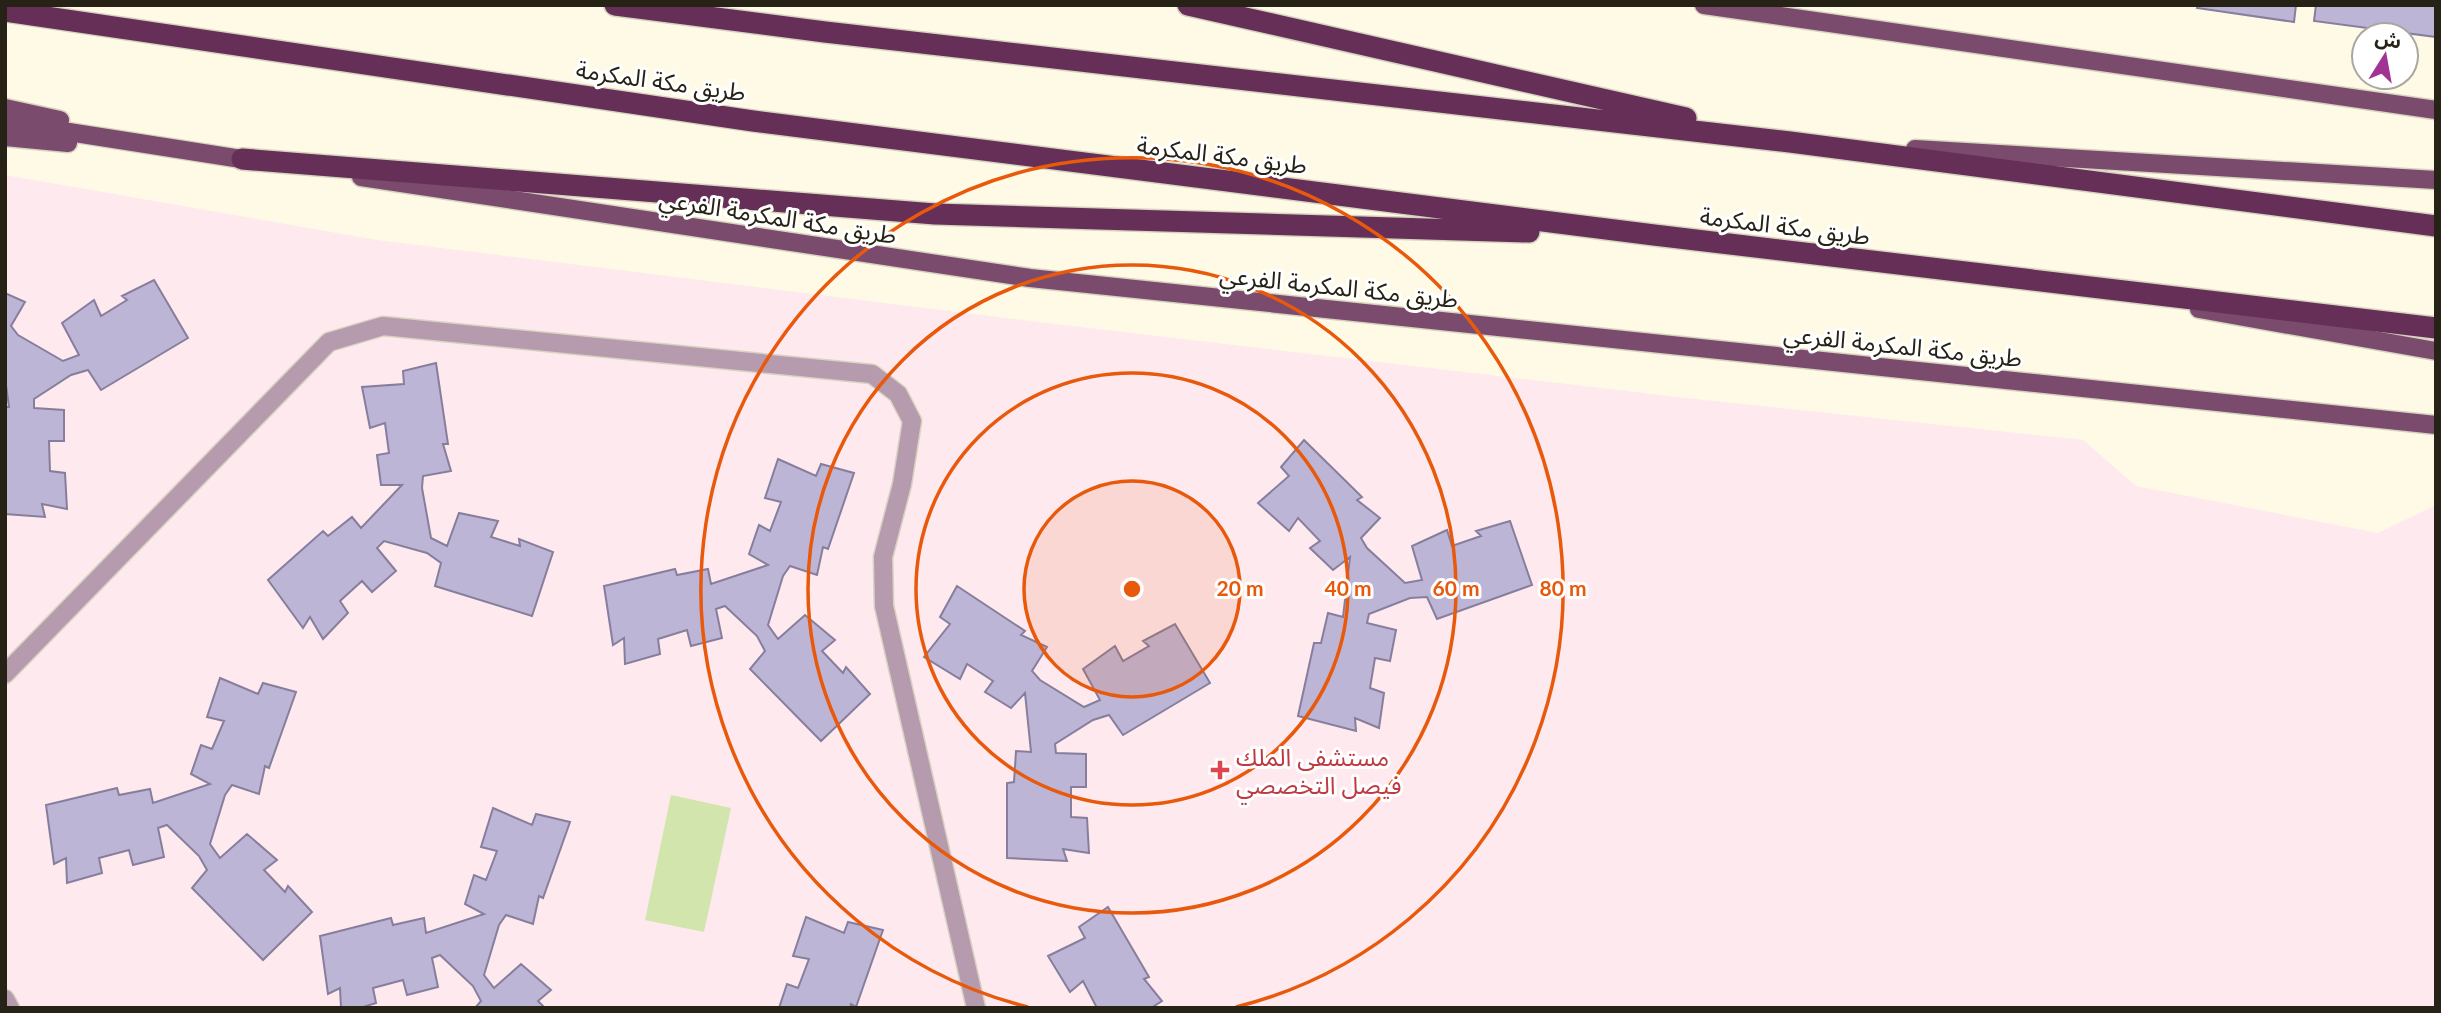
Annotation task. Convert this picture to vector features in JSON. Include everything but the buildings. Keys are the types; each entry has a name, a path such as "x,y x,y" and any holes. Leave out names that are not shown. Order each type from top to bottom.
{"highway":[{"path":"615,5 825,32 1790,142 2436,226"},
{"path":"1188,5 1790,142"},
{"name":"طريق مكة المكرمة","path":"5,11 753,121 2068,286 2436,328"},
{"path":"242,159 935,214 1654,235"}],"main road":[{"path":"1704,5 1800,12 2436,110"},
{"path":"5,108 242,159"},
{"path":"5,122 242,159"},
{"path":"5,137 242,159"},
{"path":"1790,142 2436,180"},
{"name":"طريق مكة المكرمة الفرعي","path":"242,159 1030,278 2436,425"},
{"path":"2068,286 2436,351"}],"lane":[{"path":"5,674 329,342 383,326 872,374 898,394 912,421 902,484 883,557 884,606 976,1008"},
{"path":"5,999 10,1008"}],"shaded area":[{"name":"مستشفى الملك فيصل التخصصي","path":"5,175 377,240 1030,321 1677,397 2083,440 2136,486 2378,533 2436,505 2436,1008 5,1008"}],"green space":[{"path":"671,795 731,808 704,932 645,920"}],"place":[{"name":"مستشفى الملك فيصل التخصصي","path":"1220,770"}]}
